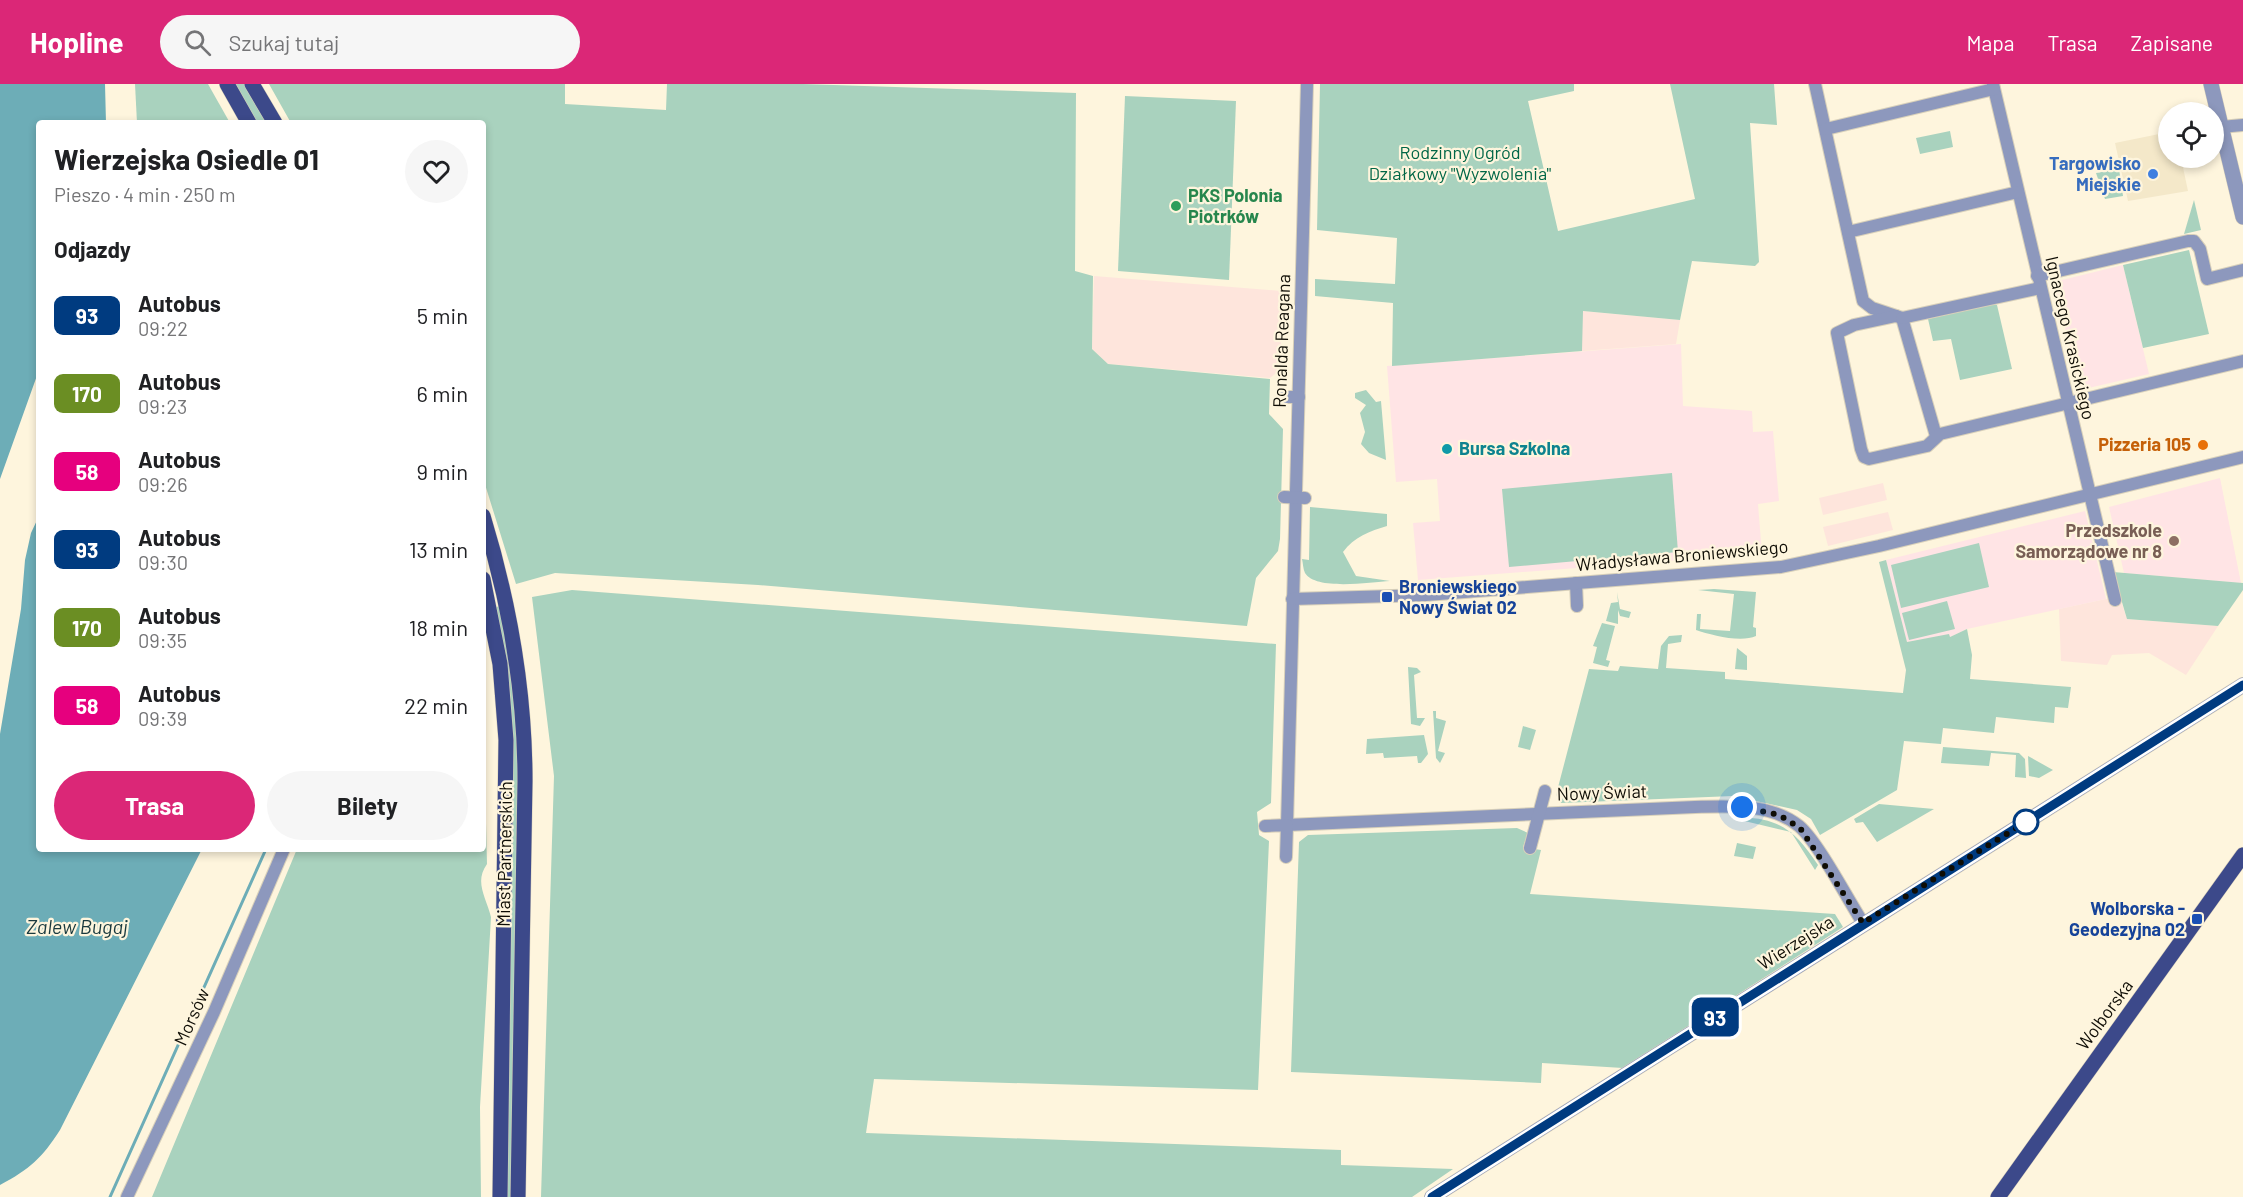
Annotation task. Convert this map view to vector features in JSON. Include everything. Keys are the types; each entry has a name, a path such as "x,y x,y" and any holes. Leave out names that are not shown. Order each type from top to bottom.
{"main road":[{"path":"227,84 247,120"},
{"path":"252,84 272,120"},
{"name":"Miast Partnerskich","path":"486,527 512,622 524,722 518,1197"},
{"name":"Miast Partnerskich","path":"486,594 500,664 506,740 500,1197"},
{"name":"Wolborska","path":"1998,1197 2243,855"}],"street":[{"name":"Ronalda Reagana","path":"1292,599 1307,84"},
{"path":"1815,84 1865,304 1867,322"},
{"path":"2211,84 2215,102"},
{"path":"1826,129 1993,86"},
{"name":"Ignacego Krasickiego","path":"1993,86 2115,600"},
{"path":"2224,127 2243,125"},
{"path":"2224,139 2243,217"},
{"path":"1848,232 2018,192"},
{"path":"2243,270 2207,279 2198,245 2194,241 2188,241 2038,282 1838,330 1853,405 1852,413 1861,449 1866,458 1927,446 1936,436 2243,361"},
{"path":"1865,304 1899,317"},
{"path":"1899,317 1936,436"},
{"path":"1283,397 1299,397"},
{"name":"Władysława Broniewskiego","path":"1292,599 1413,596 1782,567 1880,546 2243,457"},
{"path":"1576,583 1577,606"},
{"path":"1286,857 1292,599"},
{"name":"Wierzejska","path":"1432,1197 2243,685"},
{"path":"1530,848 1545,791"},
{"name":"Nowy Świat","path":"1265,826 1538,813 1748,808 1779,815 1804,832 1863,923"},
{"name":"Morsów","path":"127,1197 214,1012 283,852"}],"shaded area":[{"name":"Targowisko Miejskie","path":"2158,134 2158,168 2183,168 2188,191 2128,201 2115,143"},
{"path":"2123,265 2149,374 2080,390 2054,282"},
{"path":"1094,276 1281,291 1281,369 1270,378 1108,364 1092,349"},
{"path":"1582,311 1680,320 1676,344 1582,351"},
{"path":"1681,344 1683,406 1752,411 1753,432 1773,431 1779,501 1758,504 1762,554 1418,580 1413,523 1440,521 1437,479 1396,482 1387,366"},
{"name":"Przedszkole Samorządowe nr 8","path":"2220,478 2241,583 2124,573 2109,507"},
{"path":"1883,483 1887,500 1823,515 1819,498"},
{"path":"2085,511 2106,599 1967,629 1950,637 1948,635 1907,642 1886,560"},
{"path":"1888,512 1893,530 1828,546 1823,527"},
{"path":"2106,599 2121,601 2127,619 2218,626 2186,675 2149,653 2112,655 2107,665 2061,661 2059,609"}],"green space":[{"path":"135,84 208,84 228,120 137,120"},
{"path":"234,84 245,84 265,120 254,120"},
{"path":"269,84 565,84 565,104 666,110 667,84 803,84 1076,93 1075,271 1093,276 1092,349 1108,364 1270,379 1269,414 1283,429 1280,539 1278,551 1256,578 1247,626 758,585 555,573 516,584 486,488 486,120 289,120"},
{"name":"Rodzinny Ogród Działkowy \"Wyzwolenia\"","path":"1320,84 1574,84 1574,91 1528,101 1558,231 1695,199 1670,84 1774,84 1777,125 1750,123 1759,262 1755,266 1692,261 1680,320 1583,311 1582,351 1392,366 1393,303 1315,296 1315,279 1395,284 1397,238 1317,230"},
{"name":"PKS Polonia Piotrków","path":"1125,96 1236,101 1229,280 1118,271"},
{"path":"1950,131 1953,147 1920,154 1916,138"},
{"path":"2119,169 2123,196 2105,199 2096,173"},
{"path":"2194,200 2201,230 2184,234"},
{"path":"2189,250 2209,334 2143,348 2123,265"},
{"path":"1992,304 1997,305 2012,369 1960,380 1951,339 1933,341 1928,319"},
{"path":"1366,390 1376,402 1381,401 1386,460 1369,453 1361,444 1365,432 1360,413 1366,405 1355,398 1355,393"},
{"path":"1672,473 1678,552 1509,567 1502,489"},
{"path":"1310,507 1387,514 1387,526 1363,535 1343,552 1356,576 1390,581 1332,584 1311,579 1305,573 1302,559 1309,560"},
{"path":"1979,543 1989,587 1901,608 1891,565"},
{"path":"1886,560 1907,642 1949,634 1950,637 1967,629 1972,655 1970,679 2071,687 2068,708 2055,707 2054,723 1996,717 1994,733 1943,728 1941,744 1904,741 1897,790 1820,835 1811,819 1797,810 1733,796 1561,803 1556,795 1589,669 1618,671 1620,666 1658,669 1661,646 1669,636 1682,635 1681,642 1668,644 1666,668 1725,672 1725,679 1903,693 1906,670 1879,562"},
{"path":"2113,572 2243,583 2243,590 2218,626 2127,619"},
{"path":"572,590 1276,644 1271,803 1257,812 1259,835 1269,841 1258,1090 874,1079 866,1133 1341,1150 1341,1165 1453,1169 1412,1197 541,1197 554,776 532,597"},
{"path":"1698,590 1756,592 1753,627 1756,628 1756,636 1742,639 1696,630 1697,614 1701,614 1700,629 1730,631 1734,594"},
{"path":"1617,592 1620,609 1631,612 1629,618 1620,616 1618,610 1618,624 1606,621 1611,603 1618,602"},
{"path":"1947,601 1955,629 1909,640 1902,613"},
{"path":"501,606 514,679 519,764 511,1197 506,1197 513,773 510,689 496,607"},
{"path":"1602,623 1615,626 1606,660 1610,661 1608,667 1593,663 1597,647 1593,646"},
{"path":"1737,648 1747,656 1747,670 1735,669"},
{"path":"1408,667 1417,668 1421,672 1414,675 1417,718 1425,718 1420,726 1411,724"},
{"path":"1433,711 1436,711 1436,718 1446,721 1438,751 1445,753 1440,763 1436,758"},
{"path":"1523,726 1536,730 1530,750 1518,747"},
{"path":"1424,735 1428,754 1421,763 1418,763 1417,756 1384,758 1383,753 1366,754 1367,739"},
{"path":"1943,747 2019,753 2025,759 2026,778 2015,777 2016,755 1991,753 1989,766 1941,763"},
{"path":"2028,756 2053,770 2039,778 2029,776"},
{"path":"1879,804 1934,809 1877,842 1863,822 1856,823 1854,819"},
{"path":"1732,818 1761,819 1773,822 1789,832"},
{"path":"486,823 487,864 481,877 481,883 491,917 480,1107 481,1197 152,1197 296,852 486,852"},
{"path":"1517,828 1528,833 1523,847 1541,850 1530,894 1835,914 1843,927 1623,1068 1542,1063 1541,1083 1291,1072 1299,842 1308,835"},
{"path":"1792,834 1818,865 1815,870"},
{"path":"1737,843 1756,847 1753,859 1734,856"}],"water":[{"path":"0,84 105,84 106,120 36,120 36,378 0,479"},
{"name":"Zalew Bugaj","path":"36,522 36,852 200,852 60,1130 34,1162 20,1174 0,1185 0,734 21,609 25,560 31,533"}],"waterway":[{"path":"110,1197 265,852"}],"bus line":[{"name":"93","path":"1432,1197 2243,685"}],"place":[{"name":"Targowisko Miejskie","path":"2153,174"},
{"name":"PKS Polonia Piotrków","path":"1176,206"},
{"name":"Pizzeria 105","path":"2203,445"},
{"name":"Bursa Szkolna","path":"1447,449"},
{"name":"Przedszkole Samorządowe nr 8","path":"2174,541"},
{"name":"Broniewskiego Nowy Świat 02","path":"1387,597"},
{"name":"Wolborska - Geodezyjna 02","path":"2197,919"}],"route":[{"path":"1742,807 1779,815 1800,828 1863,923 2026,822"}]}
